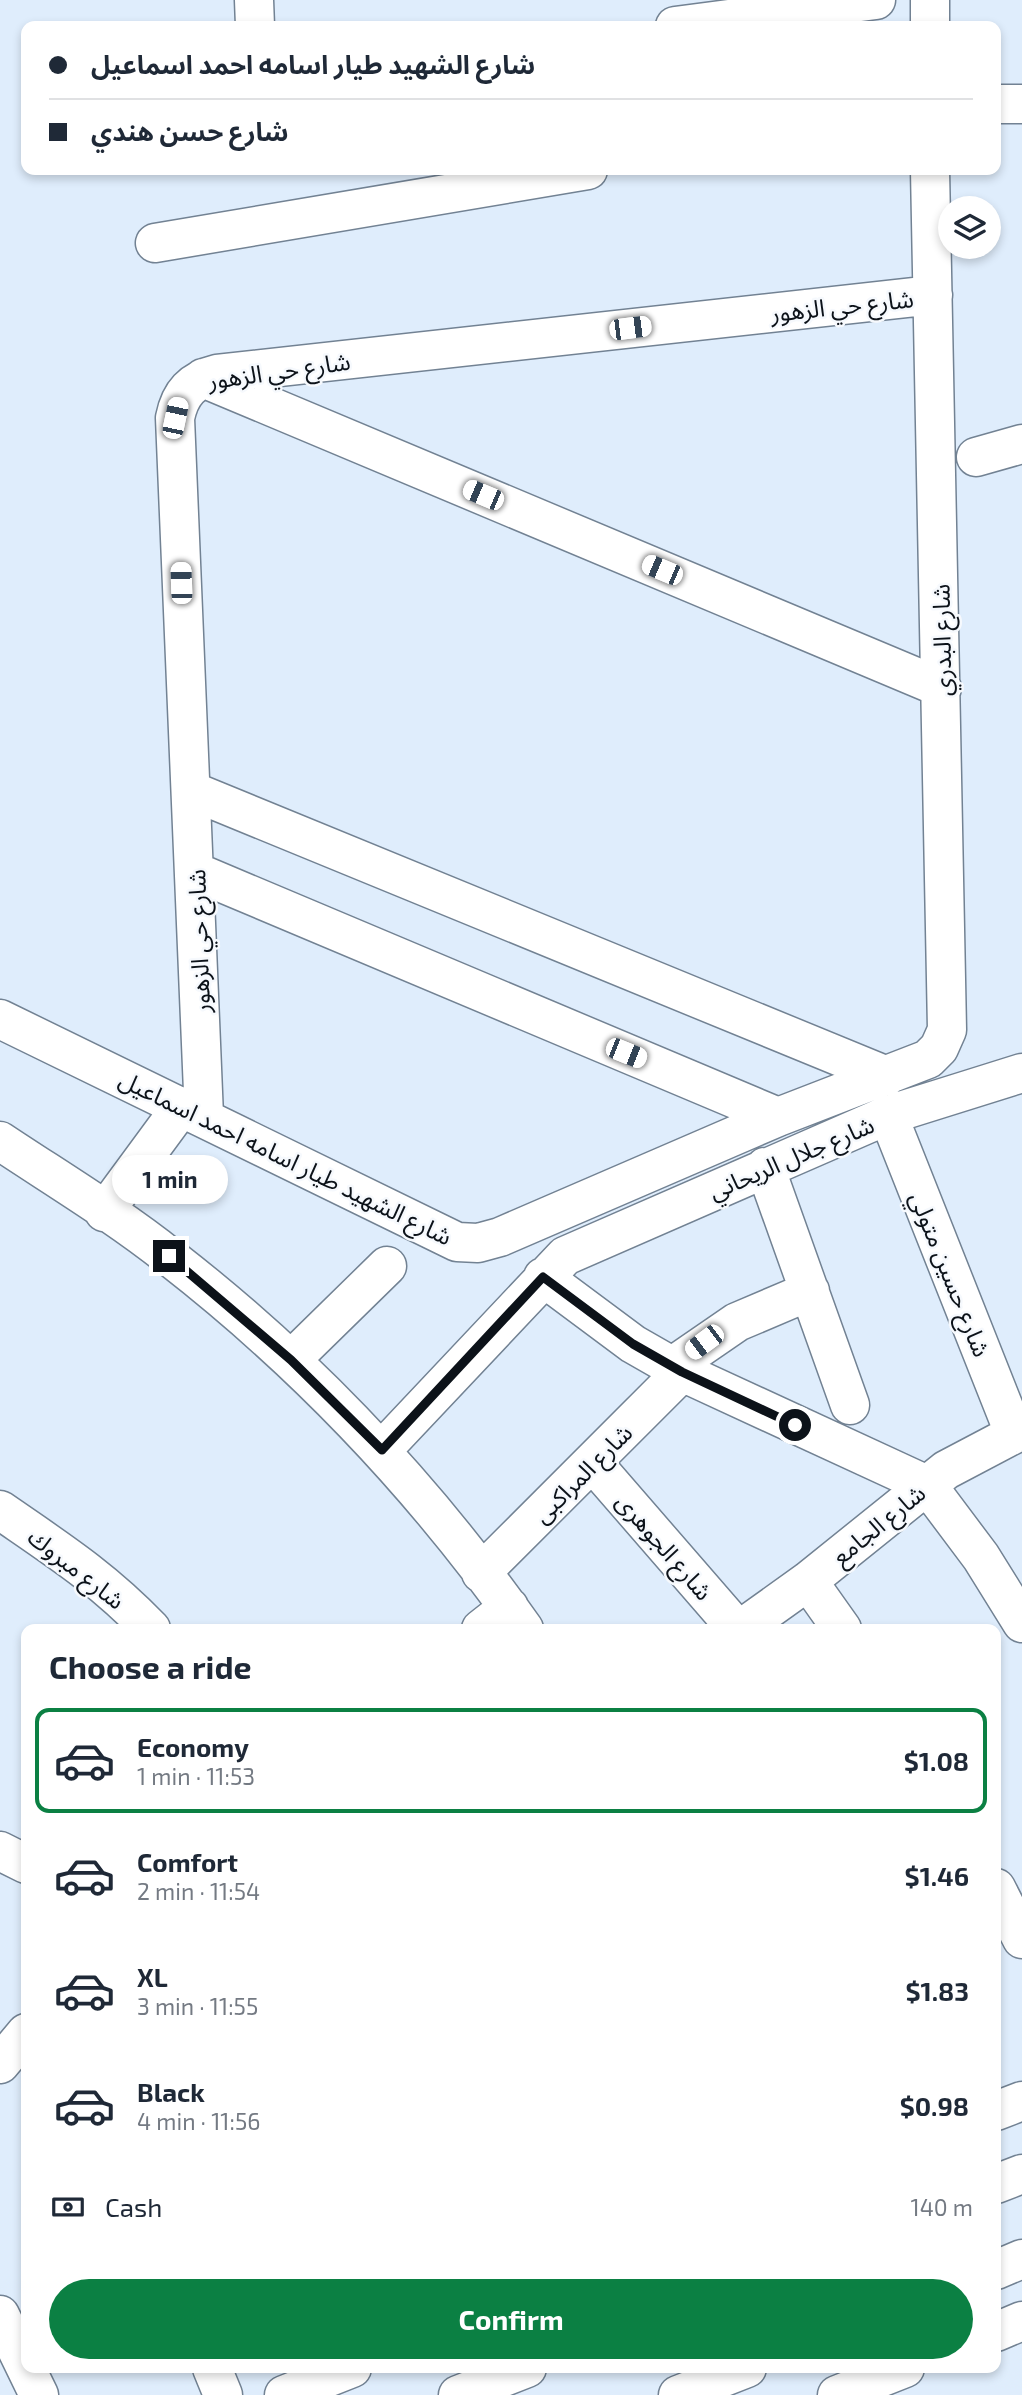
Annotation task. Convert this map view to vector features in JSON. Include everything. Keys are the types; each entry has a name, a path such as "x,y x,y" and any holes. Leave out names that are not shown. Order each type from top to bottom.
{"street":[{"path":"254,0 255,21"},
{"path":"686,17 876,0"},
{"path":"930,0 930,21"},
{"path":"1001,104 1022,104"},
{"path":"155,243 558,175"},
{"name":"شارع البدري","path":"887,1076 928,1059 939,1048 947,1030 930,175"},
{"name":"شارع حي الزهور","path":"193,1111 196,872 175,418 179,401 188,387 203,377 933,295"},
{"path":"203,377 942,688"},
{"path":"976,457 1022,444"},
{"path":"192,791 887,1076"},
{"path":"196,872 778,1117"},
{"name":"شارع الشهيد طيار اسامه احمد اسماعيل","path":"0,1018 457,1242 478,1243 500,1237 778,1117 887,1076"},
{"name":"شارع جلال الريحاني","path":"554,1266 765,1167 888,1115 1022,1073"},
{"path":"104,1212 193,1111"},
{"name":"شارع حسين متولي","path":"888,1115 1018,1432"},
{"path":"0,1141 169,1256 291,1360 382,1450 481,1573 504,1622"},
{"path":"765,1167 850,1405"},
{"path":"291,1360 387,1266"},
{"path":"382,1450 554,1266 624,1338 677,1369 927,1485 981,1557 1022,1623"},
{"name":"شارع المراكبى","path":"481,1573 593,1463 677,1369 737,1322 810,1291"},
{"name":"شارع الجامع","path":"746,1624 808,1581 927,1485 968,1456 1018,1432"},
{"name":"شارع الجوهرى","path":"593,1463 735,1624"},
{"name":"شارع مبروك","path":"0,1510 82,1565 111,1588 147,1624"},
{"path":"808,1581 838,1624"},
{"path":"0,1851 21,1862"},
{"path":"1001,1898 1022,1939"},
{"path":"0,2064 21,2040"},
{"path":"1001,2109 1022,2101"},
{"path":"1001,2182 1022,2174"},
{"path":"1001,2268 1022,2259"},
{"path":"0,2315 21,2358"},
{"path":"1001,2330 1022,2321"},
{"path":"28,2373 39,2395"},
{"path":"214,2373 223,2395"},
{"path":"284,2395 339,2373"},
{"path":"458,2395 514,2373"},
{"path":"678,2395 734,2373"},
{"path":"837,2395 892,2373"}],"route":[{"path":"169,1256 291,1360 382,1450 543,1277 586,1312 633,1344 682,1372 795,1425"}]}
